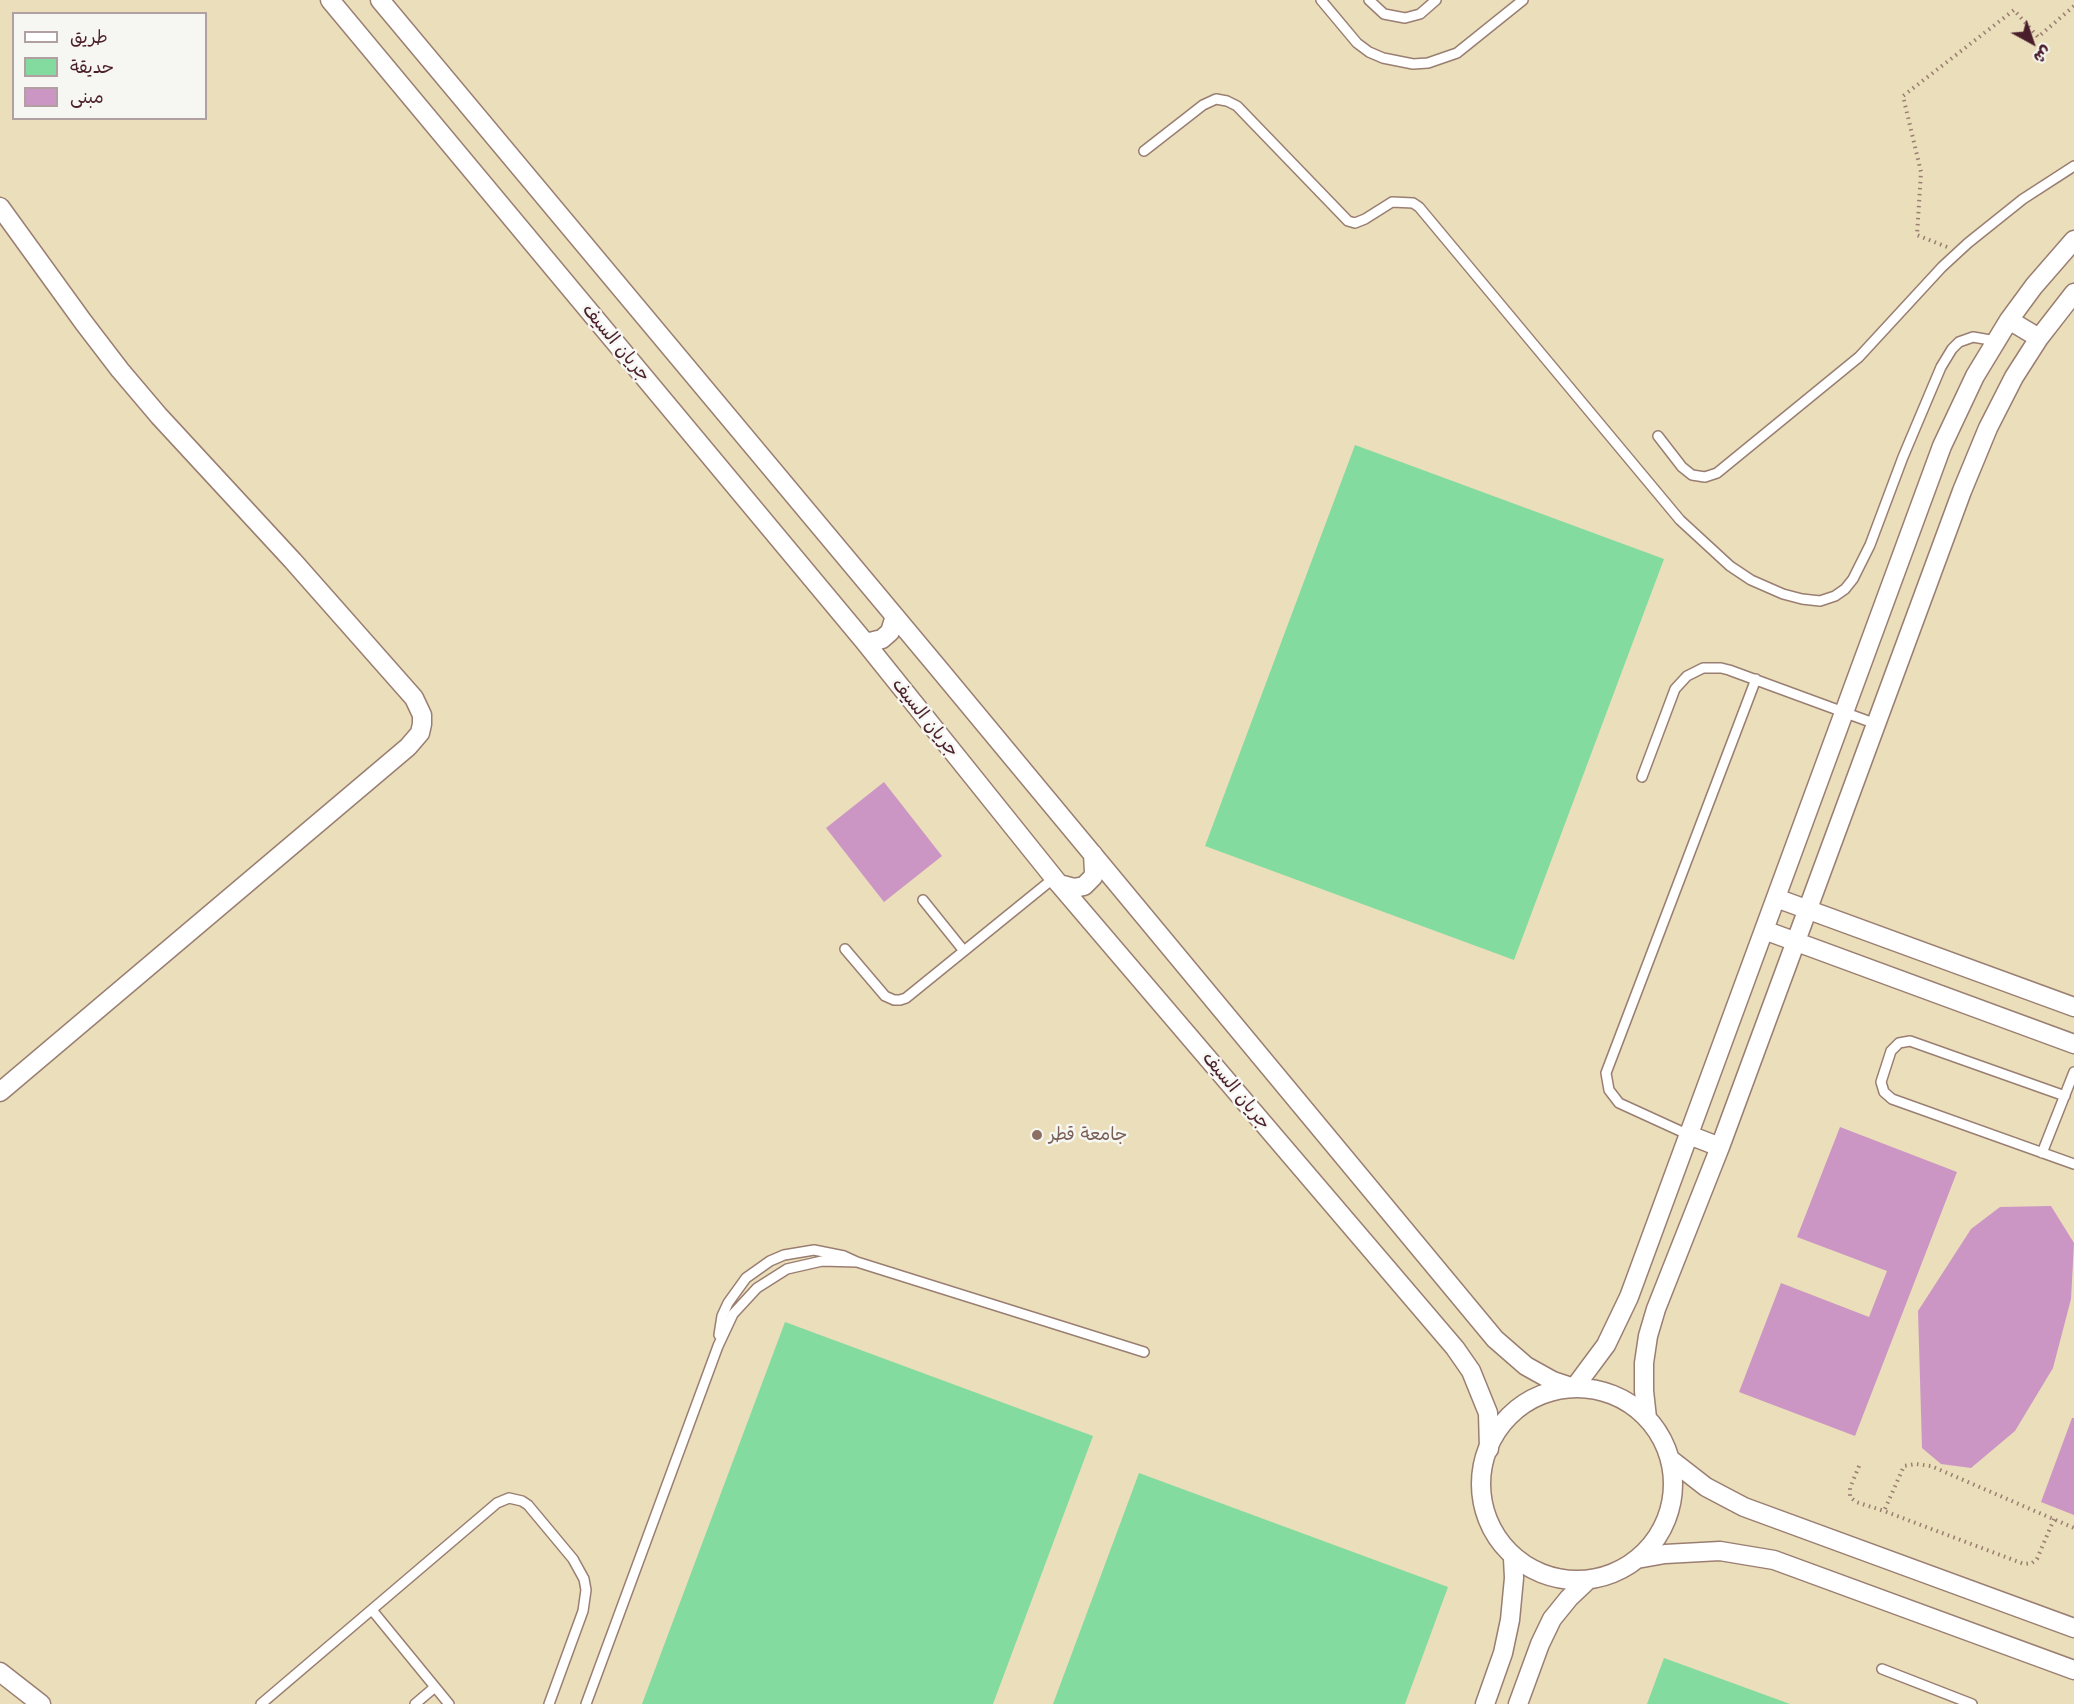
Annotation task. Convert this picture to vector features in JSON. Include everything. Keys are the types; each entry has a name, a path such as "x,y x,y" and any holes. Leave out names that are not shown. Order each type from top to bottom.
{"street":[{"name":"جريان السيف","path":"330,0 864,641 1056,881 1455,1348 1471,1371 1488,1413 1489,1449"},
{"path":"380,0 1495,1339 1526,1366 1553,1381 1571,1387 1590,1389 1614,1396 1635,1407 1647,1418 1664,1444 1670,1459 1673,1491 1668,1514 1658,1535 1637,1559 1614,1573 1588,1580 1556,1579 1540,1574 1513,1557 1492,1532 1481,1500 1482,1467 1494,1436 1514,1411 1535,1398 1571,1387 1606,1345 1618,1322 1942,446 1975,376 2009,320 2034,286 2074,240"},
{"path":"0,207 120,370 414,698 419,706 422,724 420,733 408,747 0,1092"},
{"path":"1647,1418 1644,1372 1648,1336 1656,1309 1720,1147 1962,491 1988,428 2014,377 2039,338 2074,293"},
{"path":"2009,320 2039,338"},
{"path":"864,641 882,639 890,632 895,616"},
{"path":"1056,881 1074,888 1084,885 1093,877 1093,854"},
{"path":"1776,898 2074,1007"},
{"path":"1764,930 2074,1044"},
{"path":"1689,1135 1720,1147"},
{"path":"1670,1459 1706,1487 1744,1507 2074,1628"},
{"path":"1637,1559 1674,1553 1720,1551 1774,1560 2074,1670"},
{"path":"1485,1704 1503,1653 1510,1620 1514,1578 1513,1557"},
{"path":"1518,1704 1540,1644 1552,1619 1588,1580"},
{"path":"0,1672 41,1704"}],"lane":[{"path":"1321,0 1357,43 1383,58 1413,64 1428,63 1457,53 1523,0"},
{"path":"1370,0 1384,14 1398,18 1413,17 1436,0"},
{"path":"1144,151 1203,105 1216,99 1237,106 1348,220 1355,223 1365,219 1392,202 1413,203 1419,207 1680,520 1720,558 1751,580 1802,600 1820,601 1835,596 1845,589 1861,566 1907,447 1941,367 1952,349 1959,342 1973,337 1996,341"},
{"path":"1658,436 1686,472 1698,477 1717,473 1859,357 1958,251 2023,199 2074,166"},
{"path":"1642,777 1675,689 1687,676 1703,668 1720,668 1876,724"},
{"path":"1689,1135 1620,1103 1609,1090 1606,1073 1756,680"},
{"path":"845,949 885,996 894,1000 906,998 1056,881"},
{"path":"923,900 964,951"},
{"path":"2065,1096 1910,1041 1899,1043 1891,1051 1881,1082 1887,1096 2074,1164"},
{"path":"2042,1153 2074,1072"},
{"path":"718,1346 722,1316 736,1290 746,1278 770,1261 784,1255 814,1251 836,1254 1144,1353"},
{"path":"586,1704 718,1346 733,1314 757,1288 772,1278 804,1264 840,1260 857,1262"},
{"path":"261,1704 497,1503 509,1498 528,1505 579,1568 586,1590 583,1611 549,1704"},
{"path":"372,1610 449,1704"},
{"path":"1882,1669 1972,1704"},
{"path":"415,1704 435,1687"}],"path":[{"path":"1958,251 1917,235 1921,172 1903,96 2014,10 2038,37 2074,6"},
{"path":"1884,1511 1904,1466 1916,1464 1931,1466 2074,1528"},
{"path":"1859,1466 1850,1488 1850,1497 1856,1502 2024,1564 2032,1563 2037,1559 2054,1519"}],"green space":[{"path":"1355,445 1664,559 1514,960 1205,846"},
{"path":"785,1322 1093,1436 993,1704 642,1704"},
{"path":"1139,1473 1448,1587 1405,1704 1053,1704"},
{"path":"1664,1658 1790,1704 1647,1704"}],"building":[{"path":"884,782 942,856 884,902 826,828"},
{"path":"1840,1127 1957,1172 1855,1436 1739,1392 1781,1283 1869,1317 1887,1271 1797,1237"},
{"path":"2051,1206 2074,1243 2071,1299 2053,1368 2015,1431 1971,1468 1941,1464 1922,1448 1918,1311 1971,1229 2000,1207"},
{"path":"2072,1418 2074,1418 2074,1515 2041,1502"}],"place":[{"name":"جامعة قطر","path":"1037,1135"}]}
